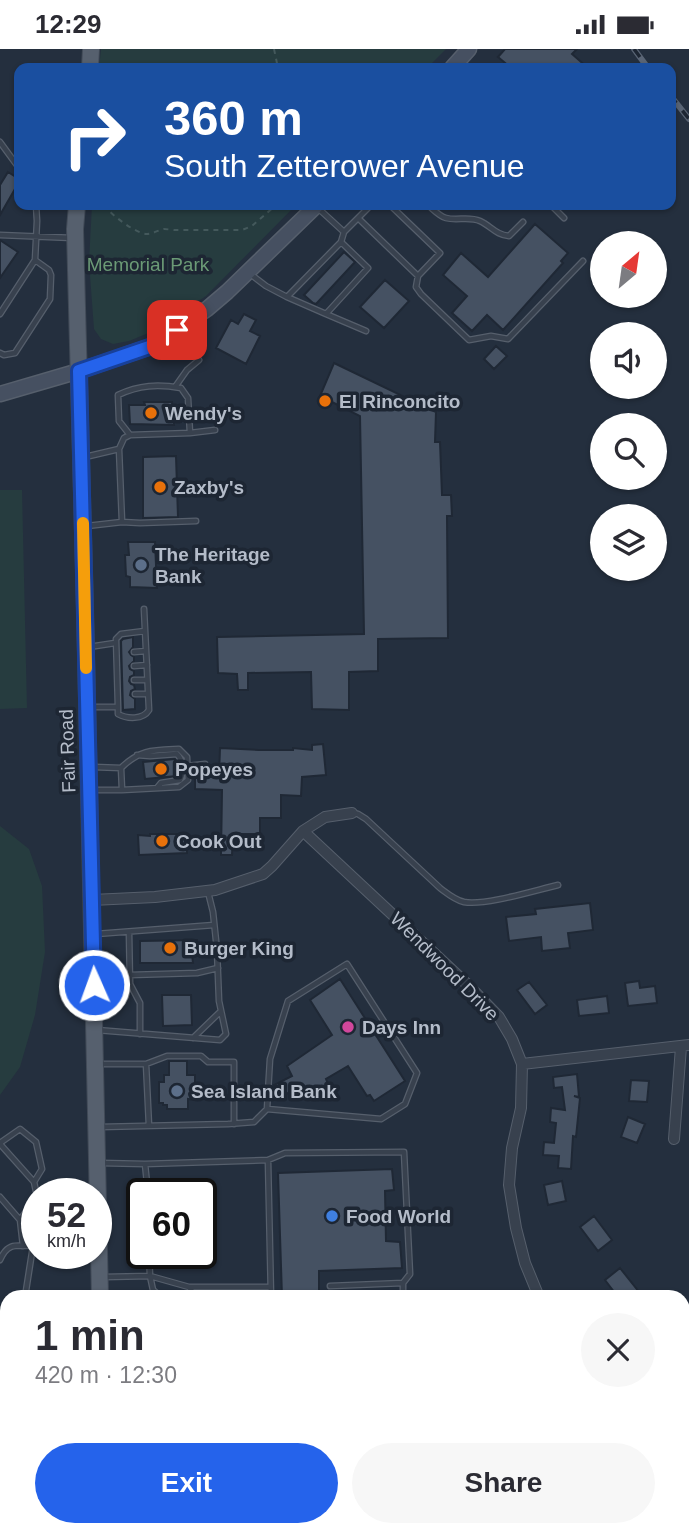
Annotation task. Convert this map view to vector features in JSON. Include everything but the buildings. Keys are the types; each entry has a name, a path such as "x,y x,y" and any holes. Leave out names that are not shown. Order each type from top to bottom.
{"main road":[{"name":"Fair Road","path":"77,210 75,238 93,935 96,1178"},
{"name":"Fair Road","path":"99,1269 100,1290"}],"street":[{"path":"456,63 469,49"},
{"path":"0,394 155,345 207,309 311,210"},
{"path":"92,900 155,897 215,890 263,874 303,831 325,817 352,813"},
{"name":"Wendwood Drive","path":"303,831 484,1002 499,1017 512,1039 522,1064 521,1108 512,1148 509,1185 525,1263 536,1290"},
{"path":"522,1064 685,1046 674,1139"}],"lane":[{"path":"0,142 14,161"},
{"path":"0,314 35,260 36,210"},
{"path":"321,210 344,232"},
{"path":"287,297 341,241 344,232 366,210"},
{"path":"395,210 440,253 418,276 416,287 469,340 491,336 508,339 583,261"},
{"path":"434,210 449,219 475,219 488,225 499,235 509,236 523,222"},
{"path":"556,210 564,218"},
{"path":"358,218 418,276"},
{"path":"0,235 75,238"},
{"path":"326,314 368,268 341,241"},
{"path":"0,353 15,353 50,299 51,275 49,270 35,260"},
{"path":"248,272 287,297 366,331"},
{"path":"175,387 187,370 199,360"},
{"path":"131,435 119,421 118,395 129,390 162,384 181,388 188,398 190,433"},
{"path":"122,522 119,449 124,438 131,435 215,430"},
{"path":"81,458 119,449"},
{"path":"83,526 122,522 196,521"},
{"path":"144,609 149,710 146,715 126,718 118,714 120,697 116,643 121,633 145,631"},
{"path":"86,647 116,643"},
{"path":"134,652 146,651"},
{"path":"134,666 147,665"},
{"path":"134,680 148,680"},
{"path":"135,694 148,694"},
{"path":"87,707 118,707"},
{"path":"89,767 121,768 131,758 147,750 179,749 187,757 188,780 179,787 89,790"},
{"path":"137,755 177,754 180,757 183,776 180,780 161,783 157,788"},
{"path":"187,766 205,764"},
{"path":"121,768 122,790"},
{"path":"352,813 366,819 440,888 462,902 488,901 558,885"},
{"path":"94,1030 220,1040 226,1034 219,1001 214,925 208,891"},
{"path":"93,935 214,925"},
{"path":"129,932 130,984 140,1003 140,1034"},
{"path":"96,1127 254,1122 267,1109 270,1059 288,1001 347,964 418,1073 405,1104 381,1119 267,1109"},
{"path":"130,975 197,973 218,968"},
{"path":"94,985 130,984"},
{"path":"192,1039 221,1011"},
{"path":"94,1065 146,1064 167,1056 201,1056 208,1062 234,1062 233,1124"},
{"path":"146,1064 149,1126"},
{"path":"31,1178 0,1143 20,1129 36,1143 42,1169 36,1178"},
{"path":"96,1163 268,1160 285,1153 404,1152 410,1274 403,1283 403,1290"},
{"path":"268,1160 270,1290"},
{"path":"145,1164 146,1178"},
{"path":"0,1197 20,1220 21,1229"},
{"path":"0,1260 2,1248 21,1246"},
{"path":"26,1290 30,1269"},
{"path":"150,1269 153,1290"},
{"path":"99,1277 150,1276 189,1287 270,1287"},
{"path":"330,1286 403,1283"}],"path":[{"path":"108,210 137,231 146,234 165,229 242,230 252,226 270,210"}],"green space":[{"path":"101,49 446,49 432,63 100,63"},
{"name":"Memorial Park","path":"92,210 291,210 206,296 151,332 129,341 113,344 101,339 94,329 89,262"},
{"path":"0,490 22,490 27,708 0,709"},
{"path":"0,826 29,849 42,886 45,952 35,1015 20,1067 0,1095"}],"railway":[{"path":"634,49 644,63"},
{"path":"676,103 689,119"}],"slow traffic":[{"path":"83,523 86,668"}],"place":[{"name":"El Rinconcito","path":"325,401"},
{"name":"Wendy's","path":"151,413"},
{"name":"Zaxby's","path":"160,487"},
{"name":"The Heritage Bank","path":"141,565"},
{"name":"Popeyes","path":"161,769"},
{"name":"Cook Out","path":"162,841"},
{"name":"Burger King","path":"170,948"},
{"name":"Days Inn","path":"348,1027"},
{"name":"Sea Island Bank","path":"177,1091"},
{"name":"Food World","path":"332,1216"}],"route":[{"path":"94,985 79,371 155,345 177,330"}]}
